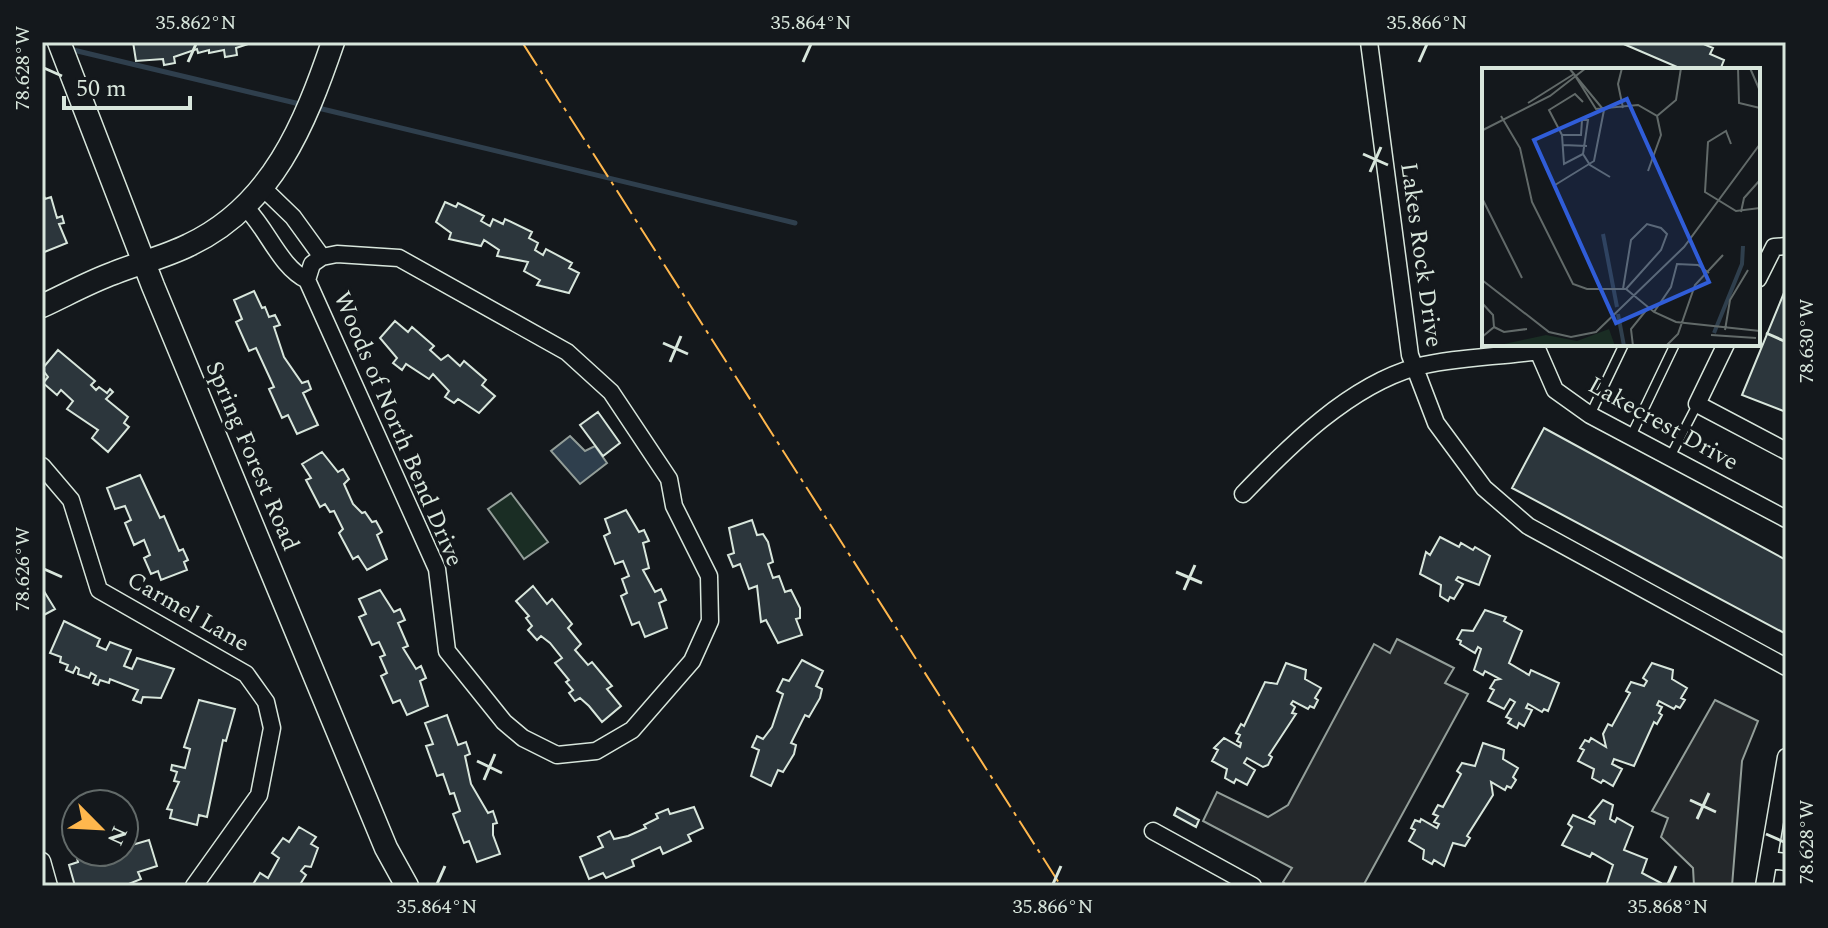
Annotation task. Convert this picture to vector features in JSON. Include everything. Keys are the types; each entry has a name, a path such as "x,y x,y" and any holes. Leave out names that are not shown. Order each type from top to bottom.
{"main road":[{"name":"Spring Forest Road","path":"59,42 144,263 386,848 407,886"},
{"path":"42,306 215,231 246,208 289,150 312,103 333,42"}],"street":[{"name":"Lakes Rock Drive","path":"1369,42 1392,238 1415,367 1436,423 1484,488 1528,526 1786,667"},
{"path":"262,187 293,217 322,257"},
{"name":"Woods of North Bend Drive","path":"246,208 264,227 294,274 307,280 437,569 447,651 504,722 523,738 557,755 596,751 632,730 692,661 710,621 709,576 674,506 669,479 611,392 567,352 399,258 337,254 322,257 312,264 307,280"},
{"path":"1760,275 1773,247"},
{"name":"Lakecrest Drive","path":"1725,346 1697,404 1786,451"},
{"name":"Lakecrest Drive","path":"1243,494 1284,451 1345,401 1415,367 1538,348 1555,390 1590,415 1786,519"},
{"name":"Carmel Lane","path":"42,466 71,500 99,590 246,674 266,702 272,728 259,795 194,886"},
{"path":"1764,886 1778,861 1786,757"},
{"path":"1153,831 1253,886"},
{"path":"42,861 49,886"}],"lane":[{"path":"1590,415 1623,346"},
{"path":"1631,436 1674,346"},
{"path":"1670,457 1697,404"}],"green space":[{"path":"511,493 548,542 524,559 488,509"}],"shaded area":[{"path":"1397,639 1454,668 1445,683 1468,694 1363,886 1287,886 1283,882 1292,868 1203,821 1217,792 1268,817 1288,805 1374,644 1390,653"},
{"path":"1715,700 1758,721 1742,761 1732,886 1694,886 1693,868 1661,837 1668,818 1652,811"}],"water":[{"path":"570,436 585,451 595,446 607,463 580,484 551,451"}],"building":[{"path":"133,42 254,42 236,48 237,55 225,57 224,50 198,53 197,49 174,57 175,63 164,65 163,59 136,61"},
{"path":"1619,42 1699,42 1713,48 1710,54 1724,60 1721,68 1679,68"},
{"path":"42,190 45,199 51,197 57,218 62,216 64,223 59,224 67,243 42,253"},
{"path":"445,202 456,207 458,203 484,216 481,221 490,226 493,219 503,224 505,219 532,232 529,238 538,243 535,250 543,255 546,249 572,263 569,268 579,273 569,293 537,285 540,280 524,271 528,262 497,256 499,250 484,240 481,246 449,239 451,233 436,222"},
{"path":"1786,288 1786,412 1742,395"},
{"path":"254,291 262,308 265,307 269,317 275,315 280,325 274,327 284,357 302,383 308,381 311,389 303,393 318,425 297,434 288,415 282,418 269,389 274,387 256,348 249,351 236,322 242,319 234,300"},
{"path":"395,321 408,332 412,327 434,346 430,350 441,360 448,355 460,366 464,361 486,380 482,385 495,396 479,413 458,399 454,403 445,397 449,391 433,374 429,379 406,364 402,370 393,363 397,358 380,338"},
{"path":"58,350 95,381 91,385 96,390 99,387 107,393 110,389 113,392 106,399 128,417 124,423 129,427 108,452 92,438 98,430 67,409 73,401 61,390 57,395 43,383 48,377 42,369"},
{"path":"598,412 620,443 603,456 580,425"},
{"path":"1544,428 1786,560 1786,634 1512,488"},
{"path":"322,452 338,472 343,469 349,479 344,484 353,504 362,513 365,512 372,522 376,521 382,532 377,535 387,559 367,570 358,556 353,559 339,533 343,529 334,511 330,512 325,504 320,507 306,480 311,478 302,464"},
{"path":"140,475 160,518 164,516 179,551 183,549 188,560 184,562 187,570 161,580 158,571 151,574 144,558 150,555 144,540 134,545 125,523 131,520 125,506 115,509 107,488"},
{"path":"626,510 639,532 644,530 649,541 643,543 649,568 643,570 655,592 661,589 666,600 659,603 667,628 645,637 639,622 632,625 621,596 627,593 622,579 629,576 623,561 615,564 604,536 610,533 605,519"},
{"path":"752,520 757,535 763,534 768,542 773,562 768,564 773,578 779,576 785,592 791,590 800,608 800,618 796,619 802,635 778,643 766,620 761,622 757,586 749,589 740,564 733,567 728,555 734,553 729,528"},
{"path":"1440,537 1459,547 1461,543 1473,550 1475,547 1490,556 1479,585 1458,577 1456,580 1463,584 1454,599 1450,597 1448,601 1440,596 1441,585 1420,574 1426,552 1430,555"},
{"path":"533,586 547,604 552,599 572,624 568,628 581,644 575,650 588,665 592,662 612,686 607,689 621,706 602,722 580,698 575,701 569,693 573,690 566,682 569,680 555,663 562,658 550,643 541,636 537,640 528,630 532,626 526,618 529,616 516,601"},
{"path":"42,588 55,609 42,616"},
{"path":"380,590 394,612 400,609 405,620 398,623 408,646 403,648 416,669 421,666 426,678 420,681 428,706 407,715 400,700 393,703 381,676 387,673 380,657 385,655 379,642 372,645 359,617 366,614 359,599"},
{"path":"1485,610 1506,617 1504,621 1522,631 1509,663 1529,675 1531,670 1559,683 1548,711 1544,709 1542,712 1528,704 1526,708 1532,710 1524,726 1519,723 1517,728 1508,723 1511,719 1506,717 1515,702 1510,699 1504,709 1488,701 1494,690 1490,688 1495,680 1500,679 1485,671 1483,675 1474,670 1481,649 1478,647 1475,653 1457,639 1462,630 1473,631"},
{"path":"64,621 100,639 97,646 106,650 110,642 131,650 124,666 132,669 137,658 174,669 161,698 143,697 141,703 133,700 138,690 110,679 109,683 100,680 98,685 93,683 96,676 91,673 89,678 78,674 76,667 73,673 66,670 68,665 60,662 61,657 50,653"},
{"path":"802,660 823,671 816,686 822,689 820,698 809,717 805,715 791,743 796,745 794,754 783,772 778,770 771,786 751,776 759,750 752,747 757,736 763,739 772,727 783,694 777,691 783,679 789,681"},
{"path":"1286,663 1306,670 1305,679 1321,688 1315,698 1318,700 1314,708 1310,706 1308,709 1293,701 1291,704 1295,707 1292,713 1296,714 1269,755 1272,757 1268,765 1263,767 1247,758 1244,763 1255,770 1247,785 1236,779 1234,783 1225,778 1227,769 1212,761 1218,750 1214,748 1224,738 1240,747 1241,743 1237,741 1240,735 1236,733 1241,724 1244,726 1265,682 1277,684"},
{"path":"1652,663 1673,670 1672,679 1687,688 1681,698 1685,700 1680,708 1676,706 1674,709 1659,701 1657,705 1662,707 1659,713 1662,715 1657,724 1654,722 1634,766 1614,759 1612,764 1622,769 1613,786 1603,780 1601,783 1592,778 1594,769 1578,761 1584,750 1580,748 1585,740 1589,742 1591,738 1606,747 1603,734 1608,724 1612,726 1630,693 1626,691 1631,682 1644,686 1647,681 1643,678"},
{"path":"199,700 235,709 226,741 223,740 207,817 199,815 197,825 170,818 172,810 167,809 179,782 174,781 177,772 171,770 172,765 185,768 190,749 184,747"},
{"path":"447,715 458,745 466,742 470,754 465,756 471,784 488,813 493,811 497,823 493,824 493,835 500,854 477,862 469,841 464,843 453,814 460,811 454,793 450,794 443,774 437,776 426,746 433,744 425,723"},
{"path":"1483,743 1504,750 1503,759 1518,768 1513,777 1516,780 1511,788 1507,786 1505,790 1491,782 1493,795 1467,836 1470,838 1465,846 1453,843 1444,866 1434,860 1432,864 1423,859 1424,850 1409,841 1415,830 1411,828 1415,820 1420,822 1421,819 1437,828 1439,824 1434,822 1438,816 1433,814 1438,805 1443,807 1461,774 1457,771 1462,763 1475,766"},
{"path":"1603,800 1613,805 1610,819 1615,822 1617,818 1633,827 1624,850 1647,859 1642,873 1661,883 1660,886 1606,886 1613,865 1592,853 1590,857 1562,845 1572,827 1568,824 1573,815 1594,824 1595,821 1589,817"},
{"path":"694,807 703,828 688,835 691,841 663,854 660,847 632,860 634,866 606,878 603,873 589,879 580,857 603,847 598,837 610,831 614,839 628,836 646,828 644,825 658,818 656,814 668,809 670,814"},
{"path":"1177,808 1199,820 1196,827 1174,815"},
{"path":"299,827 316,837 311,844 318,848 311,867 305,866 301,871 306,875 299,886 252,886 260,873 268,878 279,858 272,853 283,838 289,842"},
{"path":"149,840 157,866 138,872 141,879 124,886 75,886 70,868 140,868 140,843"}],"waterway":[{"path":"42,42 55,45"},
{"path":"69,49 304,105"},
{"path":"314,107 795,223"}],"power":[{"path":"522,42 1061,886"}]}
